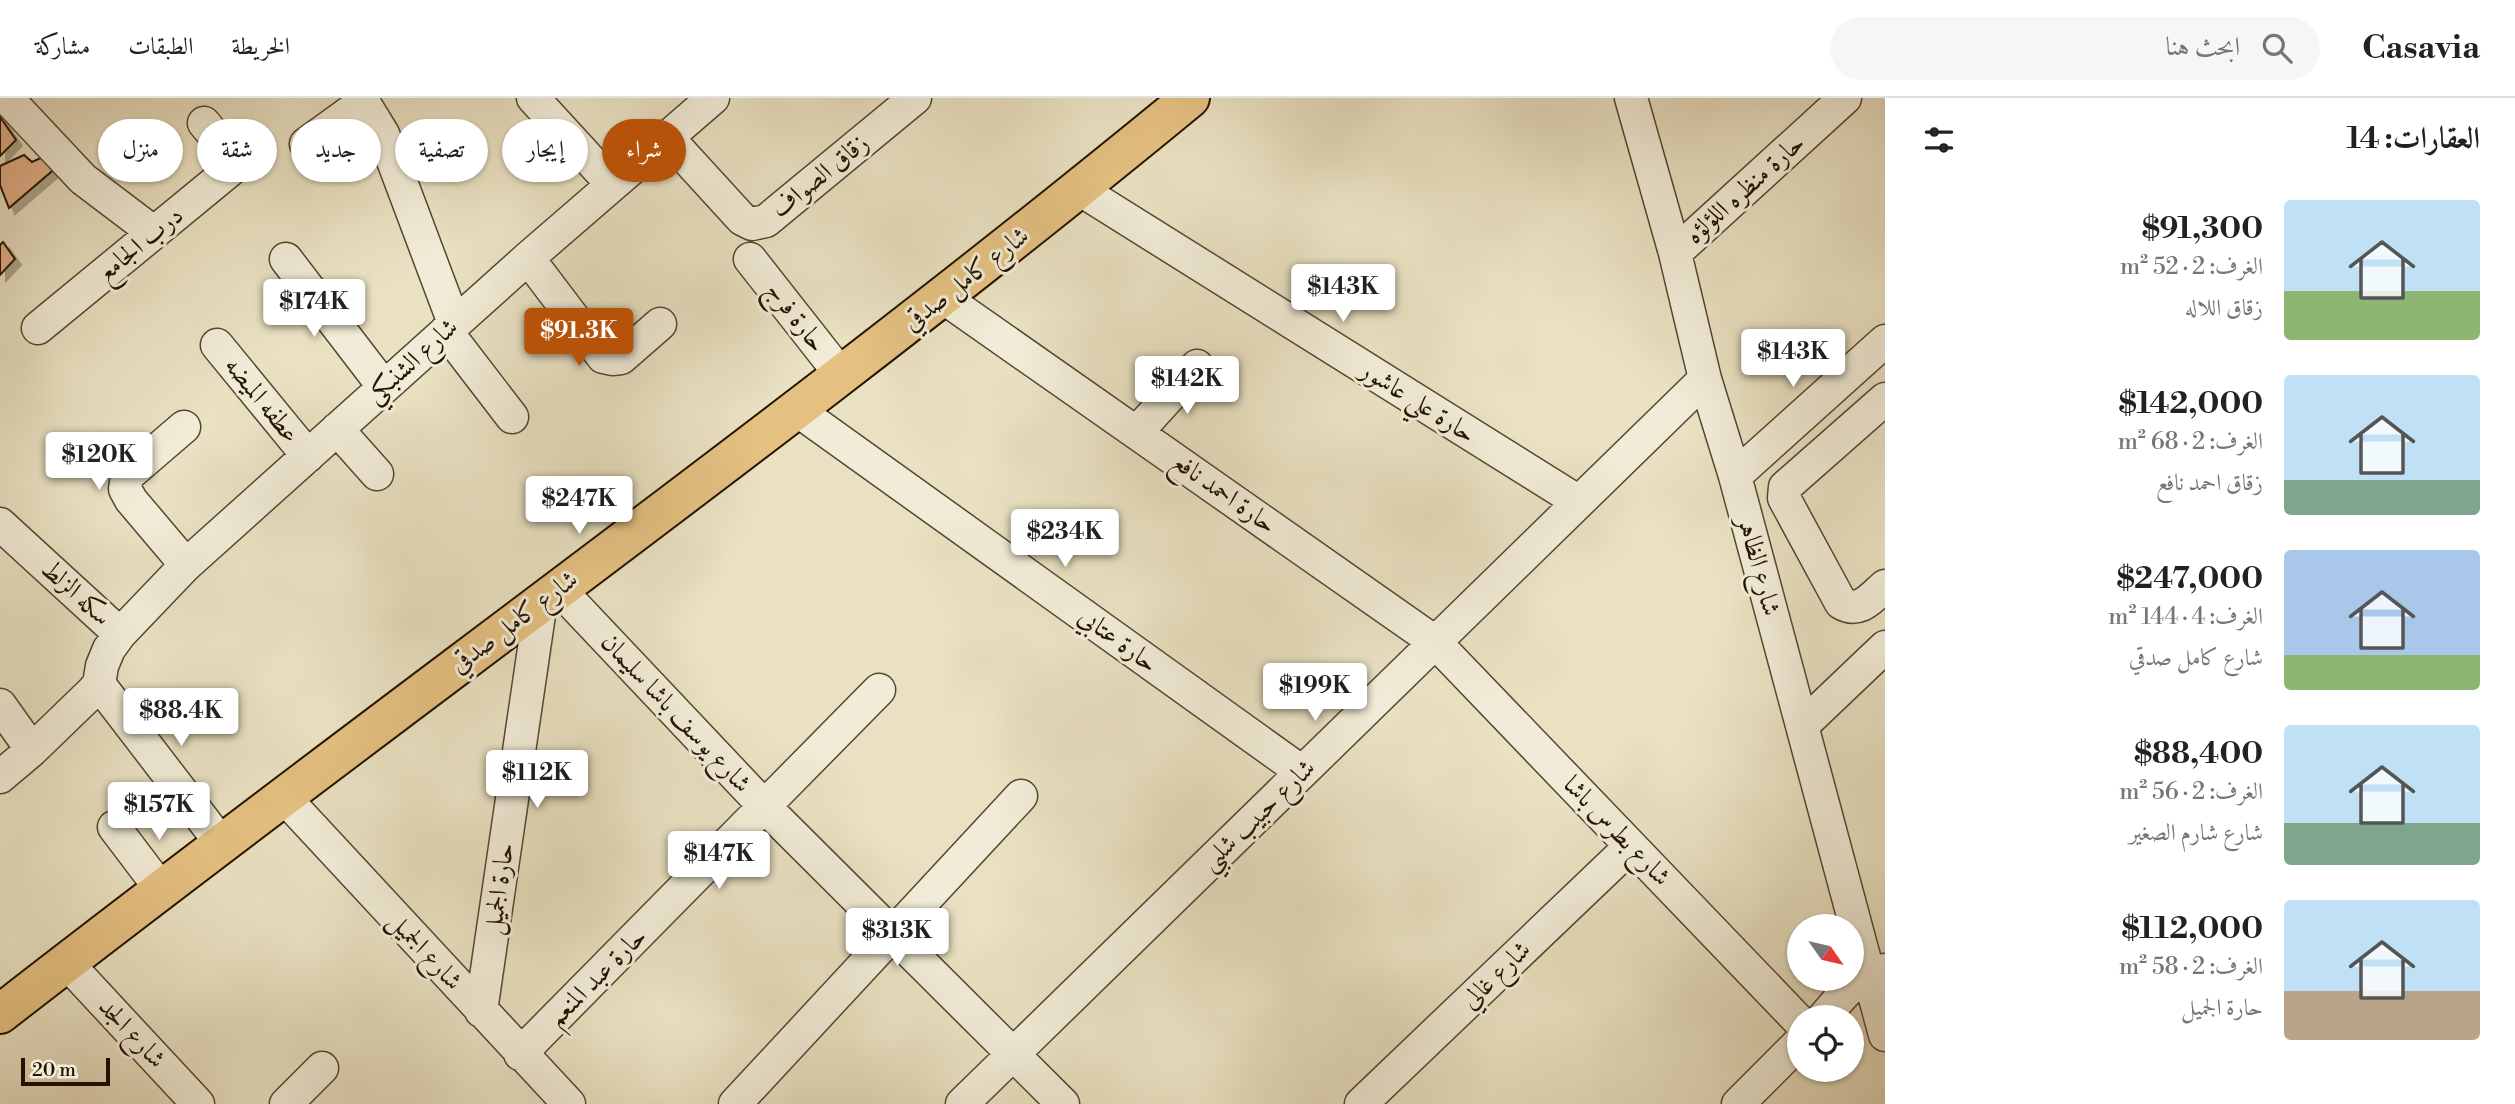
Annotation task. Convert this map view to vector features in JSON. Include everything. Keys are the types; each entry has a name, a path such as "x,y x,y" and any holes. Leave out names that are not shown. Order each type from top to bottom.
{"main road":[{"name":"شارع كامل صدقي","path":"0,1014 221,843 944,298 1190,98"}],"street":[{"path":"7,98 83,179 153,232"},
{"path":"533,98 612,184"},
{"name":"شارع الشنبكي","path":"686,121 713,98"},
{"name":"زقاق الصواف","path":"686,158 743,219 752,224 766,220 915,98"},
{"name":"شارع الظاهر","path":"1631,98 1675,253 1705,379 1735,476 1802,726 1877,972 1885,1035"},
{"name":"حارة منظره اللؤلؤه","path":"1675,253 1845,98"},
{"path":"338,119 363,100 383,134 450,327 512,417"},
{"name":"درب الجامع","path":"38,328 215,182"},
{"name":"شارع الشنبكي","path":"99,684 109,649 186,565 614,182"},
{"name":"حارة علي عاشور","path":"1079,189 1579,502"},
{"path":"528,257 603,357 621,358 660,324"},
{"path":"286,259 384,387"},
{"name":"حارة فرج","path":"750,259 842,376"},
{"name":"حارة احمد نافع","path":"944,298 1435,642"},
{"path":"1735,476 1885,341"},
{"name":"عطفه الميضه","path":"216,345 308,456"},
{"path":"1137,432 1197,366"},
{"name":"شارع حبيب شلبي","path":"962,1104 1705,379"},
{"path":"1885,399 1785,487 1784,498 1841,603 1849,608 1858,608 1885,586"},
{"name":"حارة عتابي","path":"797,410 1303,772"},
{"path":"184,428 127,476 125,489 131,500 186,565"},
{"path":"337,429 376,474"},
{"name":"سكه الزلط","path":"0,524 120,634"},
{"name":"شارع يوسف باشا سليمان","path":"550,595 1063,1104"},
{"name":"حارة الجميل","path":"481,1012 550,595"},
{"name":"شارع بطرس باشا","path":"1435,642 1787,1008"},
{"path":"1802,726 1885,647"},
{"path":"0,777 32,750 99,684 221,843"},
{"name":"حارة عبد المنعم","path":"520,1054 879,690"},
{"path":"0,705 32,750"},
{"name":"شارع الجميل","path":"283,796 569,1104"},
{"path":"735,1104 1020,796"},
{"path":"114,827 161,889"},
{"name":"شارع غالي","path":"1361,1104 1631,846"},
{"name":"شارع الجد","path":"66,962 198,1104"},
{"path":"1835,1005 1857,981 1877,972"},
{"path":"1738,1104 1787,1055"},
{"path":"286,1104 321,1068"}],"building":[{"path":"0,117 16,140 0,156"},
{"path":"51,153 58,166 9,208 0,185 0,166 24,155 32,162"},
{"path":"3,242 15,259 0,275 0,245"}]}
